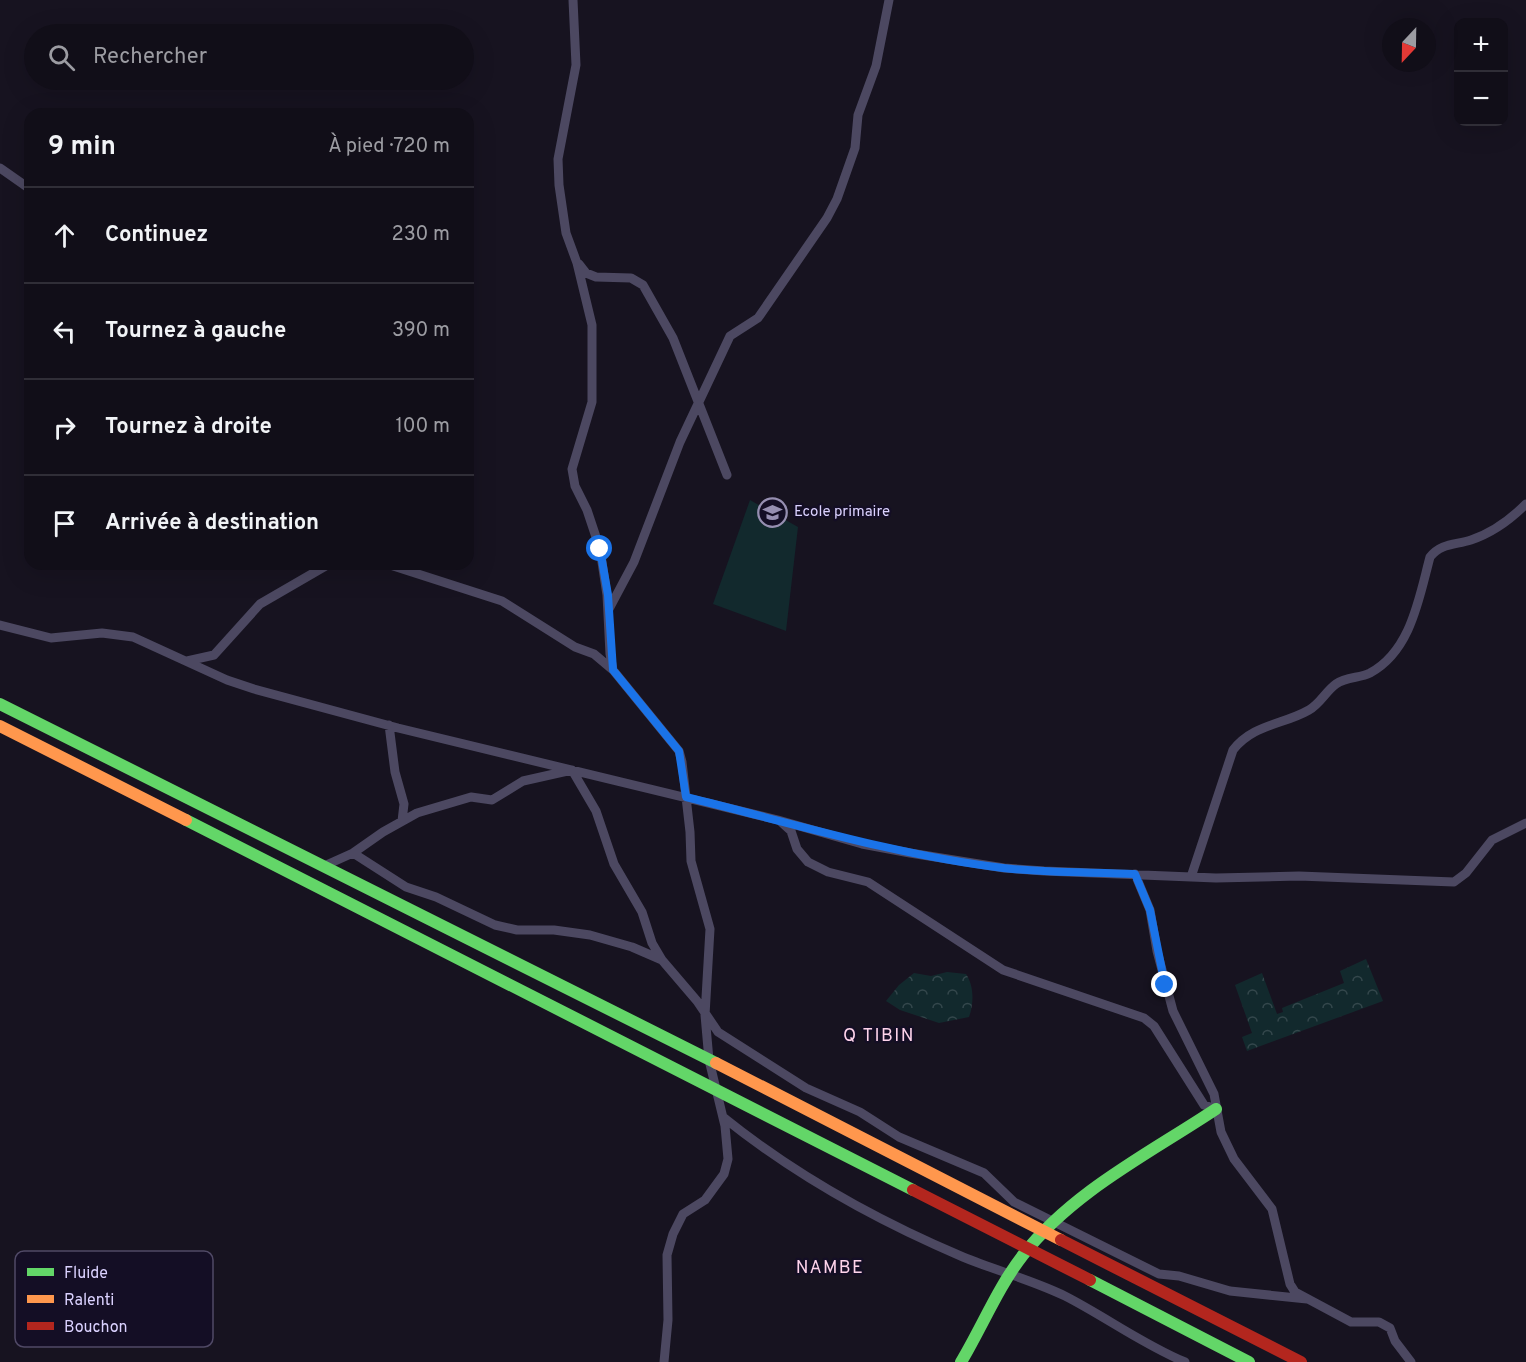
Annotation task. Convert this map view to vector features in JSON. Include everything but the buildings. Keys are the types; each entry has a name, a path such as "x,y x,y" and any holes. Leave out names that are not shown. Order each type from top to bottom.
{"main road":[{"path":"0,704 710,1060 1049,1226 1301,1362"},
{"path":"0,726 1249,1362"},
{"path":"961,1362 1028,1249 1049,1226 1100,1185 1216,1109"}],"street":[{"path":"573,0 576,65 558,159 566,234 577,263 592,326 592,402 572,469 575,486 587,510 600,549 613,670"},
{"path":"608,611 634,562 698,401 730,336 758,318 827,218 837,199 855,148 858,115 876,66 889,0"},
{"path":"0,168 24,185"},
{"path":"577,263 586,273 596,277 631,278 643,285 673,338 727,476"},
{"path":"1191,877 1233,750 1238,744 1264,726 1310,710 1336,684 1370,673 1392,656 1406,635 1430,557 1438,548 1471,540 1494,530 1526,504"},
{"path":"187,662 214,655 260,604 320,570"},
{"path":"408,570 502,601 575,647 594,654 613,670 679,751 694,880 710,929 705,1015 710,1060 723,1117 728,1159 724,1174 705,1200 683,1214 673,1234 667,1255 668,1320 664,1362"},
{"path":"425,570 432,577"},
{"path":"0,625 51,638 115,633 133,637 254,689 389,725 778,820 861,844 1004,868 1191,877 1299,876 1454,882 1466,873 1483,848 1492,840 1526,823"},
{"path":"389,725 394,772 404,804 402,821"},
{"path":"323,867 353,853 417,813 471,797 492,800 523,781 572,770"},
{"path":"572,770 596,811 614,864 642,912 652,943 662,960 697,1002 718,1032 730,1042 806,1088 860,1112 899,1137 984,1173 1014,1202 1049,1226 1160,1274 1179,1276 1230,1291 1307,1299"},
{"path":"778,820 791,831 797,849 808,862 828,872 868,882 1003,970 1144,1018 1154,1026 1204,1105 1216,1109"},
{"path":"353,853 406,887 436,897 495,925 517,930 554,930 590,935 632,947 662,960"},
{"path":"1135,874 1150,910 1157,951 1173,1011 1214,1094 1221,1132 1234,1159 1272,1209 1290,1284 1295,1292 1351,1322 1379,1322 1390,1328 1395,1341 1411,1362"},
{"path":"723,1117 759,1147 846,1200 963,1257 1064,1296 1151,1348 1185,1362"}],"green space":[{"path":"750,500 798,527 786,631 713,604"},
{"path":"1366,959 1383,1001 1247,1051 1242,1037 1252,1033 1235,985 1262,973 1277,1014 1283,1012 1282,1008 1344,983 1340,971"},
{"path":"947,972 966,974 969,979 972,1006 969,1017 939,1023 900,1010 886,1001 899,985 914,973 931,976"}],"traffic: fast":[{"path":"0,704 716,1063"},
{"path":"186,820 913,1190"},
{"path":"961,1362 1006,1280 1043,1232 1065,1211 1114,1174 1216,1109"},
{"path":"1090,1280 1249,1362"}],"traffic: slow":[{"path":"0,726 186,820"},
{"path":"716,1063 1061,1240"}],"traffic: jam":[{"path":"913,1190 1090,1280"},
{"path":"1061,1240 1301,1362"}],"place":[{"name":"Ecole primaire","path":"773,512"}],"district":[{"name":"Q TIBIN","path":"879,1036"},
{"name":"NAMBE","path":"830,1268"}],"route":[{"path":"600,549 608,595 608,626 613,670 679,751 686,797 861,844 910,853 1004,868 1135,874 1150,910 1165,985"}]}
